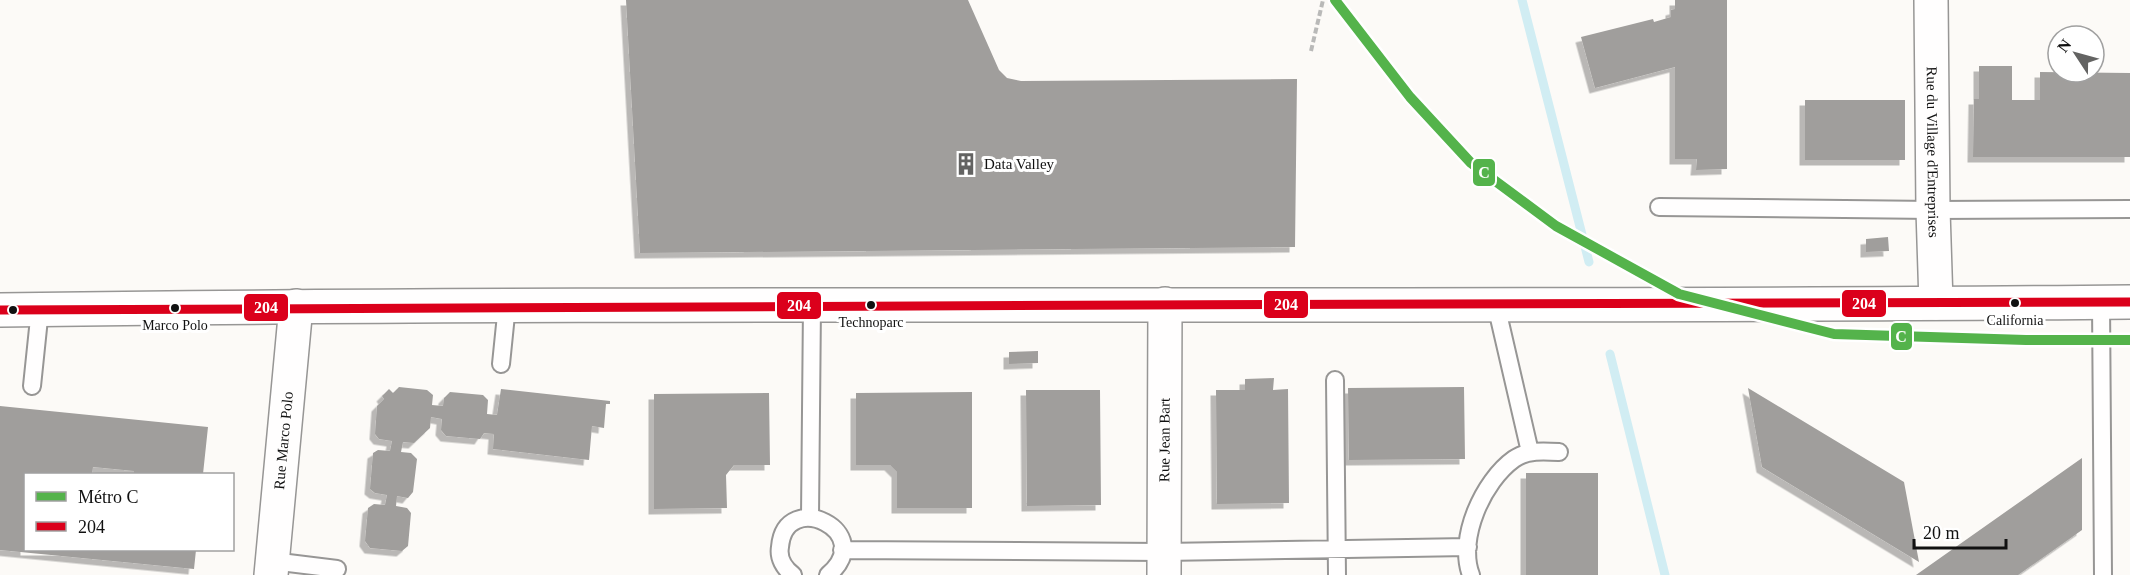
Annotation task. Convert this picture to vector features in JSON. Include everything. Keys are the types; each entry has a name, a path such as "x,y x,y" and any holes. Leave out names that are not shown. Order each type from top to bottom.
{"street":[{"name":"Rue du Village d'Entreprises","path":"1931,0 1936,303"},
{"path":"0,310 507,305 1123,306 1165,304 2115,302"},
{"name":"Rue Jean Bart","path":"1164,563 1165,304"},
{"name":"Rue Marco Polo","path":"271,568 296,306"}],"lane":[{"path":"1659,207 1933,210 2130,209"},
{"path":"2103,575 2115,302"},
{"path":"501,364 507,305"},
{"path":"810,517 812,305"},
{"path":"1496,305 1530,452"},
{"path":"32,386 40,309"},
{"path":"1335,380 1337,575"},
{"path":"1471,575 1467,566 1471,526 1485,492 1514,459 1530,452 1558,452"},
{"path":"793,575 782,561 779,551 780,541 791,524 810,517 830,524 837,531 841,540 840,561 828,575"},
{"path":"842,550 1164,563 1337,549 1468,547"},
{"path":"271,568 337,569"}],"path":[{"path":"1311,51 1323,0"}],"building":[{"name":"Data Valley","path":"626,0 968,0 999,70 1007,78 1021,81 1297,79 1295,247 640,253"},
{"path":"1675,0 1727,0 1727,169 1696,170 1697,159 1675,159 1675,67 1595,88 1581,37 1653,19 1654,22 1671,17 1671,10 1675,9"},
{"path":"1979,66 2012,66 2012,100 2040,100 2040,72 2046,72 2046,84 2106,84 2106,73 2130,73 2130,157 1973,157 1974,99 1979,99"},
{"path":"1805,100 1905,100 1905,160 1805,160"},
{"path":"1888,237 1889,251 1866,252 1866,239"},
{"path":"1038,351 1038,363 1009,364 1009,352"},
{"path":"1274,378 1273,390 1288,389 1289,503 1217,504 1216,390 1245,390 1245,379"},
{"path":"399,387 427,390 433,395 432,405 443,406 444,398 450,392 483,395 488,400 487,414 497,415 501,389 610,401 610,404 606,404 604,428 592,426 589,460 493,449 494,434 484,433 480,439 446,436 441,430 442,419 431,417 430,428 414,443 403,442 401,452 411,453 417,459 413,492 408,498 397,496 396,506 407,508 411,513 408,546 402,551 370,548 365,541 368,508 374,504 385,505 387,495 375,493 370,489 373,453 378,450 390,451 392,441 379,439 375,434 377,406 389,389 393,393"},
{"path":"1464,387 1465,459 1349,460 1348,388"},
{"path":"1748,388 1904,482 1919,562 1762,467"},
{"path":"1026,390 1100,390 1101,505 1027,506"},
{"path":"972,392 972,508 897,508 897,472 890,465 856,465 856,393"},
{"path":"769,393 770,465 734,465 726,475 727,508 654,509 654,394"},
{"path":"0,406 208,427 203,473 134,473 134,471 93,467 92,473 24,473 24,551 196,551 194,569 0,550"},
{"path":"2082,458 2082,530 2018,575 1916,575"},
{"path":"1526,473 1598,473 1598,575 1526,575"}],"waterway":[{"path":"1522,0 1589,262"},
{"path":"1610,354 1665,575"}],"metro line":[{"name":"C","path":"1335,0 1410,97 1471,163 1556,226 1679,294 1834,334 2026,340 2130,340"}],"transit line":[{"name":"204","path":"0,310 532,306 2130,302"}],"place":[{"name":"Data Valley","path":"966,164"},
{"name":"California","path":"2015,303"},
{"name":"Technoparc","path":"871,305"},
{"name":"Marco Polo","path":"175,308"}]}
